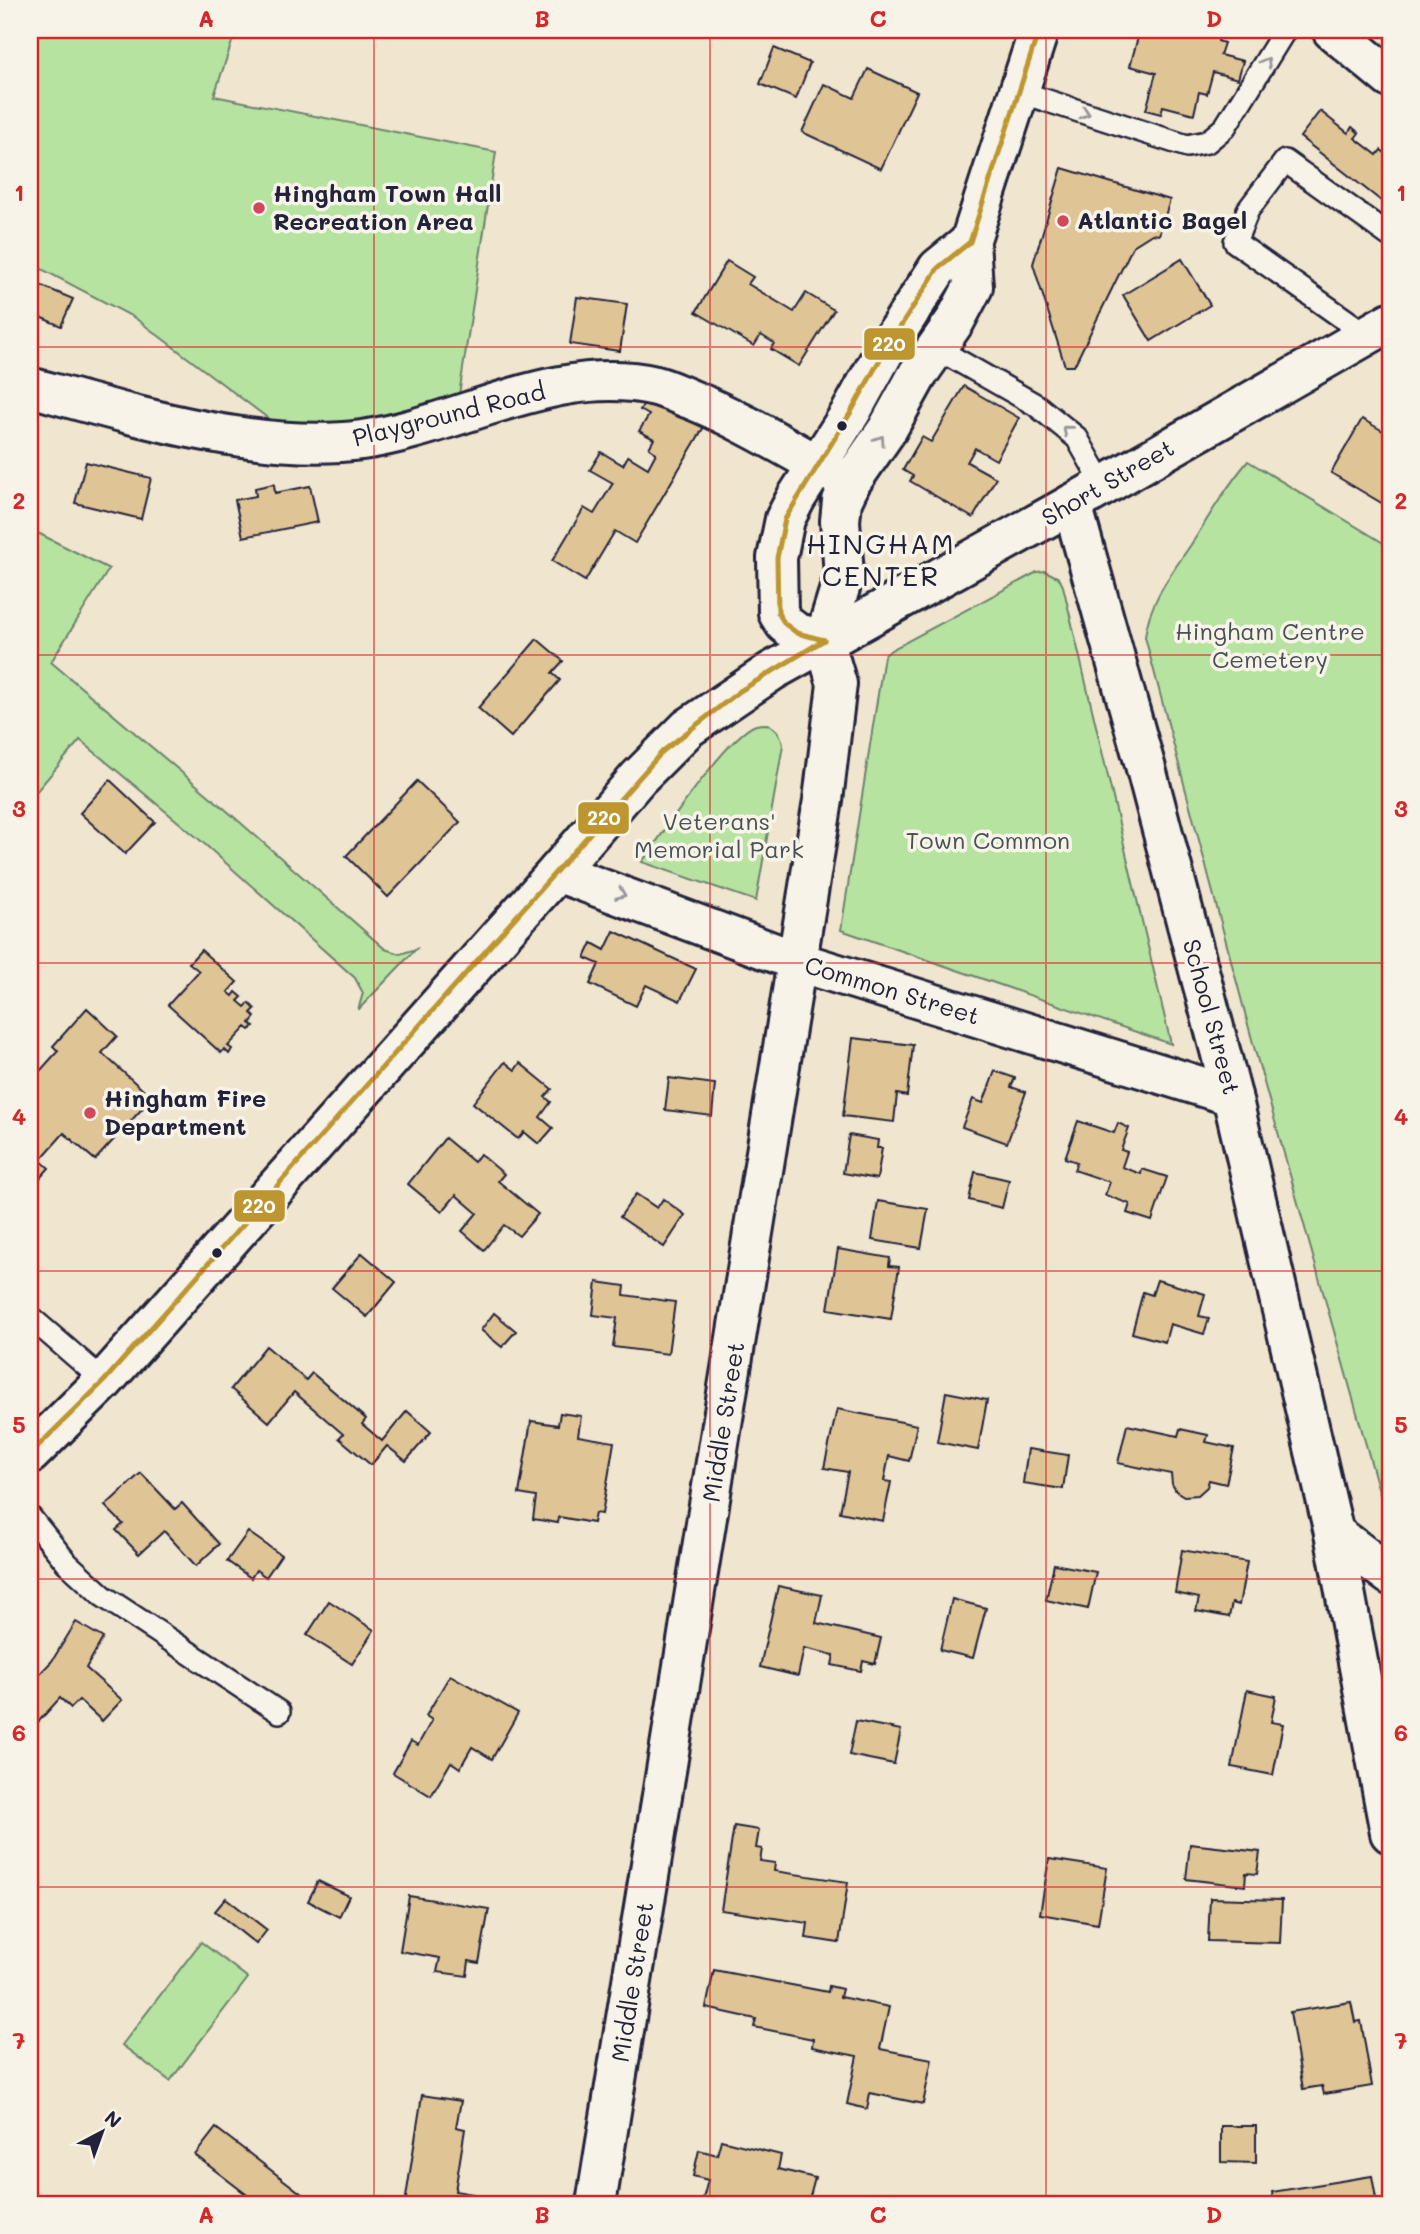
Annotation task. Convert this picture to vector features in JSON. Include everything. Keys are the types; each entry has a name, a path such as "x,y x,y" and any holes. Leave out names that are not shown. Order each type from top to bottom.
{"street":[{"path":"970,242 938,268 901,326 834,474 842,501 840,521 844,575 824,640 797,633 785,624 778,613 777,558 785,519 834,474 887,430 918,374 955,321 973,287 970,242 1039,30"},
{"path":"1332,30 1390,78"},
{"path":"901,326 936,348"},
{"name":"Short Street","path":"30,1454 104,1381 638,778 688,728 729,698 824,640 1088,495 1378,329"},
{"name":"Playground Road","path":"30,387 175,425 254,438 310,442 362,440 447,419 522,395 588,383 625,381 658,386 717,410 834,474"},
{"name":"School Street","path":"1088,495 1144,765 1232,1096 1335,1533 1390,1833"},
{"name":"Middle Street","path":"596,2204 799,962 834,728 837,684 824,640"},
{"name":"Common Street","path":"557,872 799,962 1232,1096"},
{"path":"1335,1533 1390,1575"}],"lane":[{"path":"1020,92 1187,146 1207,142 1225,127 1285,30"},
{"path":"1378,329 1234,242 1248,210 1285,161 1390,236"},
{"path":"936,348 1036,405 1077,438 1088,495"},
{"path":"30,1317 104,1381"},
{"path":"30,1517 67,1563 103,1596 279,1712"}],"green space":[{"name":"Hingham Town Hall Recreation Area","path":"30,30 236,30 214,96 496,152 459,395 361,421 277,425 135,318 30,263"},
{"name":"Hingham Centre Cemetery","path":"1248,461 1390,547 1390,1530 1254,1047 1145,637 1152,610 1164,584 1220,498"},
{"path":"30,529 109,569 51,662 385,949 400,954 416,949 358,1010 363,993 355,978 200,840 80,740 30,799"},
{"name":"Town Common","path":"1045,571 1059,578 1063,586 1171,1044 841,930 884,656 1037,572"},
{"name":"Veterans' Memorial Park","path":"767,724 778,732 783,745 756,901 642,862 696,787 729,747 756,725"},
{"path":"201,1942 248,1978 170,2081 122,2045"}],"building":[{"path":"1140,30 1221,30 1218,41 1224,43 1220,55 1243,61 1238,79 1213,72 1207,94 1199,92 1194,114 1163,106 1161,114 1146,110 1156,73 1130,66"},
{"path":"774,48 810,63 796,99 760,84"},
{"path":"868,69 917,92 881,169 802,132 824,84 854,98"},
{"path":"1320,111 1348,133 1352,127 1359,133 1355,138 1377,155 1381,150 1389,156 1385,161 1390,166 1390,208 1300,137"},
{"path":"1062,168 1170,200 1159,235 1152,234 1133,246 1074,366 1065,366 1033,264"},
{"path":"1182,259 1210,305 1151,341 1123,295"},
{"path":"727,261 753,277 748,284 794,312 806,293 834,310 799,366 771,349 774,343 761,335 754,346 696,312"},
{"path":"30,281 73,299 61,326 30,313"},
{"path":"577,297 627,304 620,351 570,344"},
{"path":"964,386 1019,418 996,460 975,448 967,462 996,478 973,518 910,481 913,476 903,470 922,437 931,442"},
{"path":"652,392 705,425 635,543 615,531 585,581 552,561 584,508 594,514 613,483 590,470 601,452 623,465 628,456 648,468 656,453 649,448 654,439 639,431 649,415 640,410"},
{"path":"1362,419 1390,435 1390,508 1331,473"},
{"path":"86,462 151,478 141,519 75,503"},
{"path":"274,484 275,493 310,486 318,522 243,537 235,500 256,496 255,488"},
{"path":"537,639 563,661 552,673 560,680 511,737 478,708"},
{"path":"110,780 155,822 125,854 80,813"},
{"path":"417,781 460,822 388,897 346,856"},
{"path":"614,931 696,969 680,1001 646,985 636,1006 590,984 599,964 585,958 592,943 605,950"},
{"path":"201,950 237,982 228,992 233,996 236,992 242,997 238,1001 245,1007 249,1003 255,1009 251,1013 255,1017 250,1023 254,1026 250,1030 246,1027 228,1046 232,1049 229,1054 224,1049 221,1053 168,1005 199,971 189,963"},
{"path":"87,1008 117,1036 102,1053 152,1098 95,1160 64,1133 40,1160 49,1168 30,1189 30,1082 58,1051 53,1046"},
{"path":"853,1038 913,1045 907,1096 897,1094 894,1122 843,1116"},
{"path":"505,1062 515,1070 520,1063 552,1089 545,1097 551,1102 540,1117 553,1128 539,1144 524,1132 518,1139 473,1103"},
{"path":"995,1071 1015,1078 1011,1087 1026,1092 1007,1143 962,1127 973,1099 983,1103"},
{"path":"669,1078 715,1084 712,1116 665,1110"},
{"path":"1078,1121 1114,1133 1118,1123 1129,1128 1121,1150 1127,1152 1122,1167 1141,1174 1142,1169 1167,1177 1152,1221 1127,1213 1130,1204 1105,1195 1110,1182 1074,1170 1077,1162 1065,1158"},
{"path":"849,1135 878,1140 877,1148 882,1148 877,1179 843,1173"},
{"path":"445,1138 474,1162 480,1154 504,1174 498,1181 538,1214 519,1236 504,1225 484,1250 462,1231 477,1213 456,1195 442,1212 408,1184"},
{"path":"975,1172 1009,1180 1002,1208 969,1200"},
{"path":"636,1194 657,1208 663,1199 685,1215 664,1247 620,1217"},
{"path":"878,1201 928,1209 921,1248 872,1240"},
{"path":"838,1249 890,1258 889,1266 899,1267 891,1319 828,1309"},
{"path":"362,1253 396,1282 367,1317 332,1288"},
{"path":"1157,1280 1205,1294 1199,1316 1209,1318 1204,1334 1170,1324 1165,1342 1132,1333 1143,1292 1152,1295"},
{"path":"597,1282 625,1286 624,1295 675,1302 668,1354 613,1347 617,1318 593,1315"},
{"path":"494,1313 516,1331 502,1347 481,1330"},
{"path":"266,1346 306,1380 312,1373 366,1419 362,1424 382,1441 407,1411 431,1432 406,1461 387,1446 371,1465 339,1438 343,1434 294,1392 269,1422 231,1389"},
{"path":"946,1392 987,1400 978,1450 937,1442"},
{"path":"837,1409 917,1425 909,1461 889,1456 884,1481 891,1482 883,1521 840,1512 848,1472 824,1468"},
{"path":"560,1413 581,1416 578,1436 614,1442 602,1514 595,1513 593,1523 559,1517 558,1523 533,1519 536,1497 519,1494 531,1421 558,1425"},
{"path":"1127,1425 1178,1436 1180,1429 1208,1435 1206,1442 1234,1448 1226,1484 1209,1480 1207,1487 1198,1495 1184,1496 1176,1491 1171,1474 1118,1463"},
{"path":"1028,1449 1068,1455 1063,1489 1023,1483"},
{"path":"141,1473 175,1509 182,1503 219,1544 196,1566 164,1531 139,1554 116,1530 123,1524 105,1506"},
{"path":"248,1532 281,1555 266,1577 256,1570 251,1578 227,1561"},
{"path":"1182,1550 1247,1562 1239,1605 1232,1603 1229,1617 1196,1611 1199,1598 1175,1593"},
{"path":"1054,1564 1096,1572 1088,1609 1046,1600"},
{"path":"778,1586 822,1595 816,1623 881,1638 875,1664 863,1661 861,1671 832,1665 834,1655 804,1648 798,1676 760,1667"},
{"path":"952,1599 986,1608 973,1658 940,1650"},
{"path":"329,1601 374,1630 352,1664 307,1635"},
{"path":"76,1622 103,1638 86,1668 122,1700 102,1721 79,1700 71,1708 60,1698 30,1731 30,1684 52,1661"},
{"path":"450,1675 518,1713 492,1759 472,1747 460,1768 451,1762 431,1796 393,1773 411,1741 418,1745 432,1720 426,1716"},
{"path":"1247,1690 1276,1696 1271,1722 1283,1724 1273,1775 1232,1767"},
{"path":"856,1721 901,1730 894,1764 849,1755"},
{"path":"734,1826 759,1830 756,1848 762,1849 760,1861 775,1863 774,1871 848,1882 839,1943 806,1938 808,1923 721,1910"},
{"path":"1190,1844 1260,1852 1257,1874 1246,1873 1245,1886 1186,1879"},
{"path":"1049,1859 1107,1868 1098,1924 1040,1914"},
{"path":"318,1881 349,1896 339,1917 308,1901"},
{"path":"409,1896 489,1909 479,1963 469,1961 467,1976 437,1972 440,1958 400,1951"},
{"path":"226,1898 267,1930 256,1944 215,1911"},
{"path":"1210,1898 1282,1900 1280,1943 1208,1941"},
{"path":"714,1970 828,1992 829,1986 842,1989 840,1997 889,2007 880,2049 932,2059 923,2104 870,2093 867,2109 847,2104 857,2056 812,2047 813,2039 754,2027 756,2019 706,2008"},
{"path":"1351,2002 1355,2022 1361,2021 1372,2086 1324,2094 1322,2086 1303,2089 1290,2012"},
{"path":"422,2095 461,2101 456,2127 465,2129 455,2191 473,2194 471,2204 405,2204"},
{"path":"1221,2126 1256,2126 1256,2163 1221,2162"},
{"path":"216,2128 315,2204 259,2204 195,2155"},
{"path":"721,2140 781,2155 778,2169 815,2178 808,2204 772,2204 759,2201 758,2204 702,2203 708,2180 693,2176 699,2150 717,2155"},
{"path":"1372,2176 1377,2204 1274,2204 1272,2192"}],"transit line":[{"name":"220","path":"824,640 797,633 785,624 778,613 777,558 785,519 851,412 884,352 938,268 970,242 1039,30"},
{"name":"220","path":"30,1454 104,1381 663,751 740,691 824,640"}],"place":[{"name":"Hingham Town Hall Recreation Area","path":"259,208"},
{"name":"Atlantic Bagel","path":"1063,221"},
{"name":"Hingham Fire Department","path":"90,1113"}],"district":[{"name":"HINGHAM CENTER","path":"881,560"}]}
